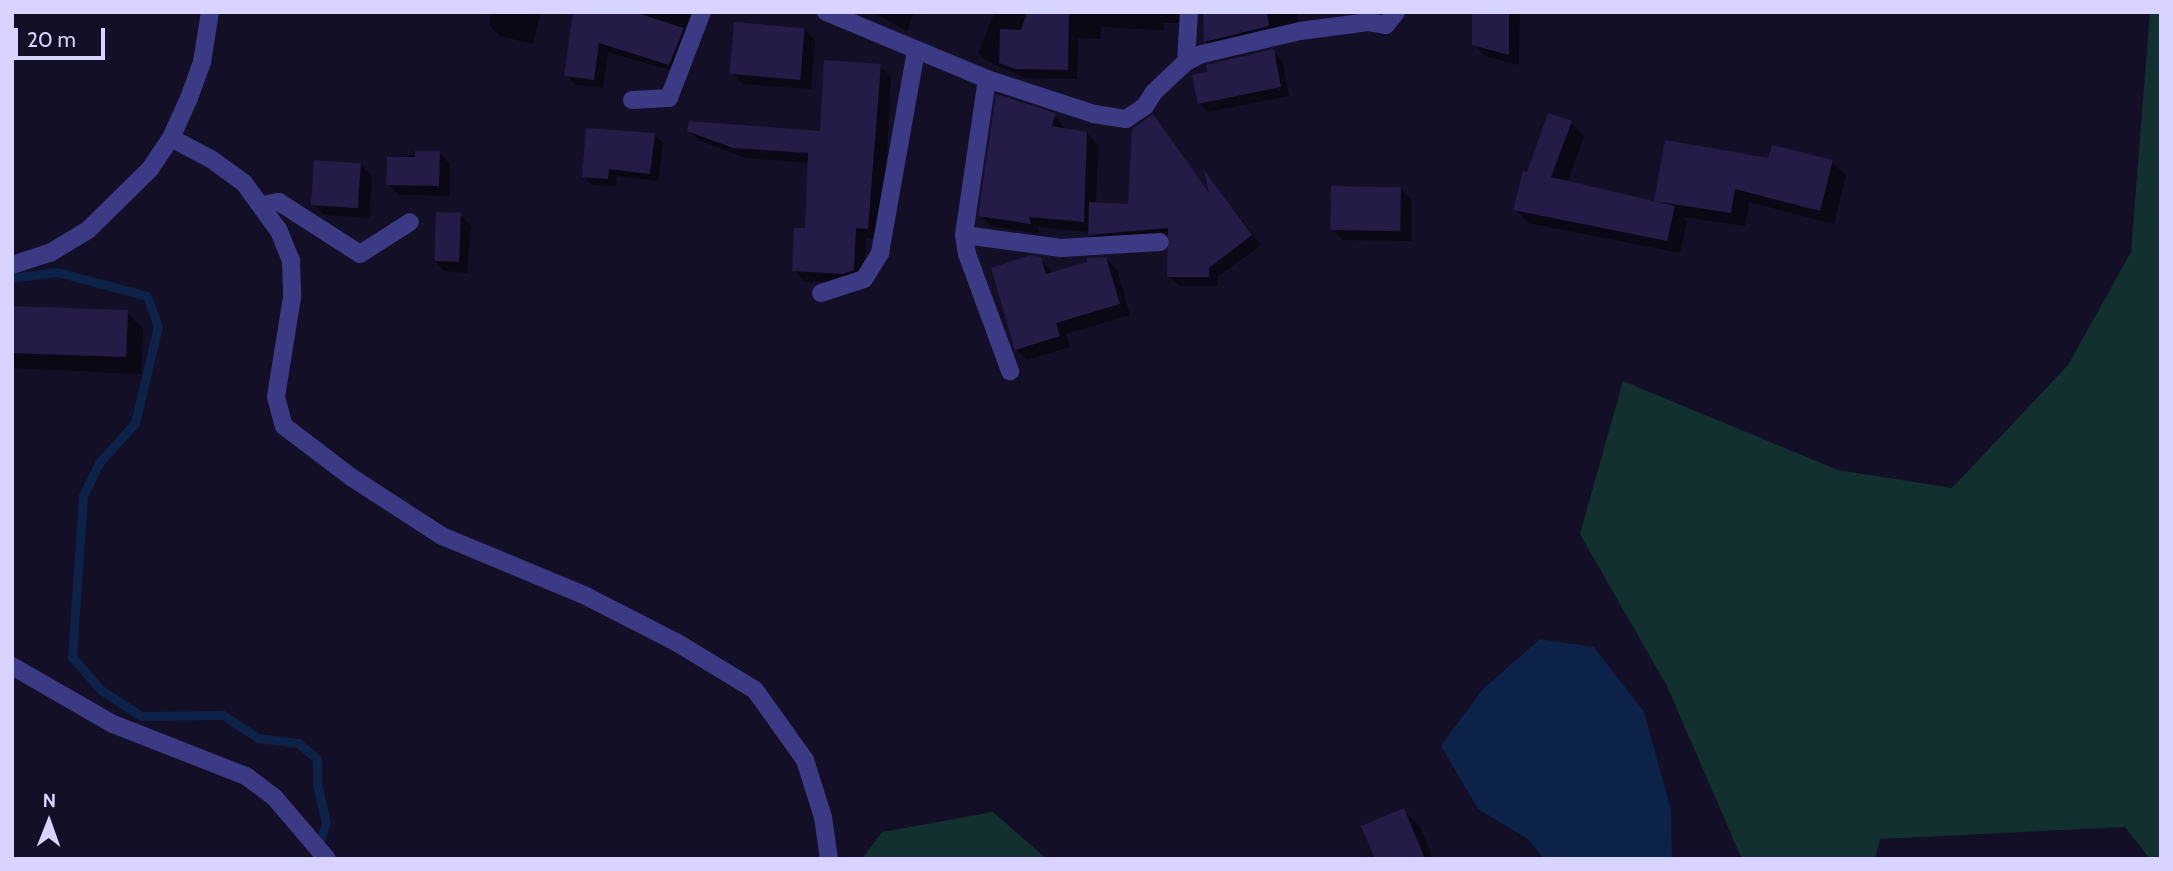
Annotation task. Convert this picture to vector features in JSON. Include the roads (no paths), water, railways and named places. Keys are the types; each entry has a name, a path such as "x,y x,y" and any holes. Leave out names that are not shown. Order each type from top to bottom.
{"street":[{"path":"12,265 50,253 88,230 150,169 171,138 202,62 210,12"},
{"path":"632,100 669,98 702,12"},
{"path":"826,12 987,79 1094,114 1126,119 1136,115 1186,62 1300,31 1368,22 1386,26 1396,12"},
{"path":"1186,62 1188,12"},
{"path":"821,293 864,279 880,253 916,51"},
{"path":"987,79 964,235 967,254 1010,371"},
{"path":"171,138 228,170 263,205 291,260 292,297 276,397 284,426 442,536 584,595 676,642 755,690 805,760 823,817 829,859"},
{"path":"263,205 279,202 360,254 410,222"},
{"path":"964,235 1061,248 1160,242"},
{"path":"12,666 113,724 246,776 275,798 327,859"}],"water":[{"path":"1540,639 1594,647 1644,712 1671,810 1672,859 1544,859 1528,839 1478,809 1441,746 1482,690"}],"waterway":[{"path":"12,278 57,272 147,296 158,326 135,423 99,463 83,496 72,657 101,690 141,716 223,715 258,738 298,743 317,759 317,784 326,822 315,859"}]}
